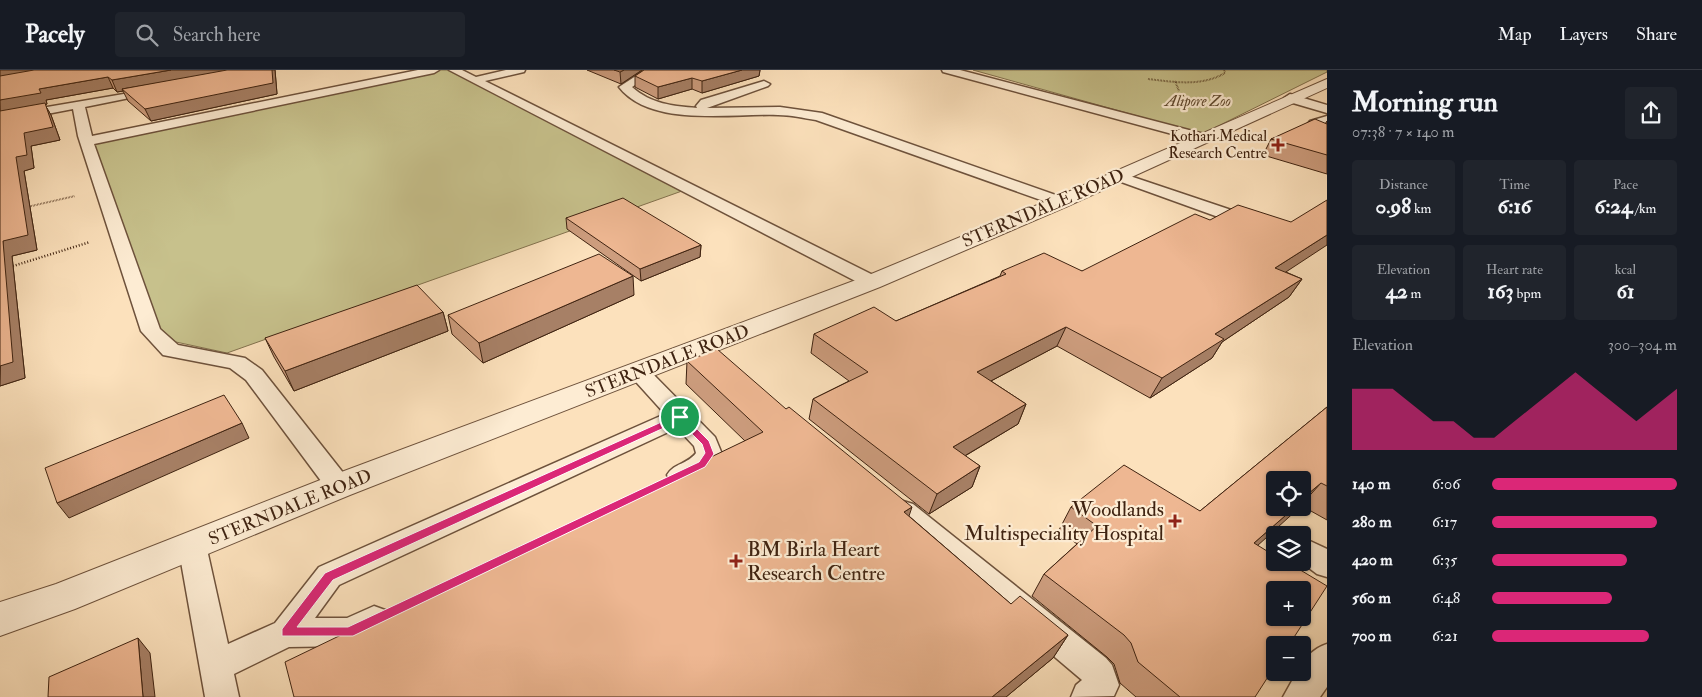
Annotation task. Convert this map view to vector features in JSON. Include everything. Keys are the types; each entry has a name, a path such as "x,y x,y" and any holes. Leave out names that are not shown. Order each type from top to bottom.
{"street":[{"name":"STERNDALE ROAD","path":"0,619 62,598 339,486 638,372 712,354 872,282 1061,202 1327,83"}],"lane":[{"path":"87,141 434,70"},
{"path":"454,70 872,282"},
{"path":"476,80 520,70"},
{"path":"653,70 625,87 633,98 664,108 698,111 781,111 818,116 1061,202"},
{"path":"947,70 1203,138"},
{"path":"698,111 705,103 764,84"},
{"path":"0,118 164,88"},
{"path":"1307,91 1327,95"},
{"path":"1290,98 1327,109"},
{"path":"78,105 87,141 151,331 171,350 237,363 254,375 339,486"},
{"path":"1327,120 1315,124 1310,130 1327,138"},
{"path":"1118,176 1262,227"},
{"path":"638,372 706,443 710,454 702,464 658,485"},
{"path":"286,633 329,576 680,417"},
{"path":"881,494 1094,669 1100,676 1102,685 1088,697"},
{"path":"192,546 222,697"},
{"path":"216,666 286,633 349,632 393,611"},
{"path":"1300,697 1327,659"}],"path":[{"path":"1148,79 1175,81 1218,78 1225,74 1224,70"},
{"path":"1175,81 1179,91"},
{"path":"19,209 103,189"},
{"path":"8,268 118,234"}],"green space":[{"path":"439,70 449,70 682,191 227,353 176,342 160,328 93,141"},
{"name":"Alipore Zoo","path":"973,70 1327,70 1327,72 1202,134"}],"building":[{"path":"34,70 171,70 112,80 108,77 39,89 41,93 0,100 0,76"},
{"path":"227,70 272,70 273,83 145,109 122,89"},
{"path":"644,70 742,70 702,81 692,78 658,87 635,76"},
{"path":"45,103 53,127 24,133 27,155 16,157 28,235 3,241 13,362 0,366 0,111"},
{"path":"1315,119 1327,124 1327,155 1271,139"},
{"path":"623,198 701,245 640,269 566,218"},
{"path":"1327,200 1327,235 1275,268 1302,279 1215,334 1224,339 1162,378 1066,327 977,372 1026,404 953,447 980,466 937,494 813,399 868,372 814,334 874,307 896,321 1006,274 1002,271 1044,253 1082,271 1195,214 1210,220 1238,205 1291,222"},
{"path":"599,254 633,276 479,343 448,315"},
{"path":"417,285 443,312 285,371 265,338"},
{"name":"BM Birla Heart Research Centre","path":"717,349 786,409 789,407 912,507 904,512 1011,604 1020,596 1068,635 992,697 294,697 285,662 763,432 687,361"},
{"path":"224,395 242,423 57,503 45,468"},
{"path":"1327,407 1327,486 1321,483 1311,491 1311,471 1266,471 1266,516 1285,516 1273,526 1266,526 1266,532 1254,543 1266,550 1266,571 1302,571 1327,586 1311,611 1311,581 1266,581 1266,626 1301,626 1295,636 1266,636 1266,680 1255,697 1180,697 1138,662 1131,643 1124,635 1044,574 1097,526 1071,507 1124,465 1200,511"},
{"path":"138,638 143,697 48,697 49,677"}],"place":[{"name":"Kothari Medical Research Centre","path":"1278,145"},
{"name":"Woodlands Multispeciality Hospital","path":"1175,521"},
{"name":"BM Birla Heart Research Centre","path":"736,561"}],"route":[{"path":"680,417 706,443 710,454 702,464 349,632 286,633 329,576 680,417"}]}
